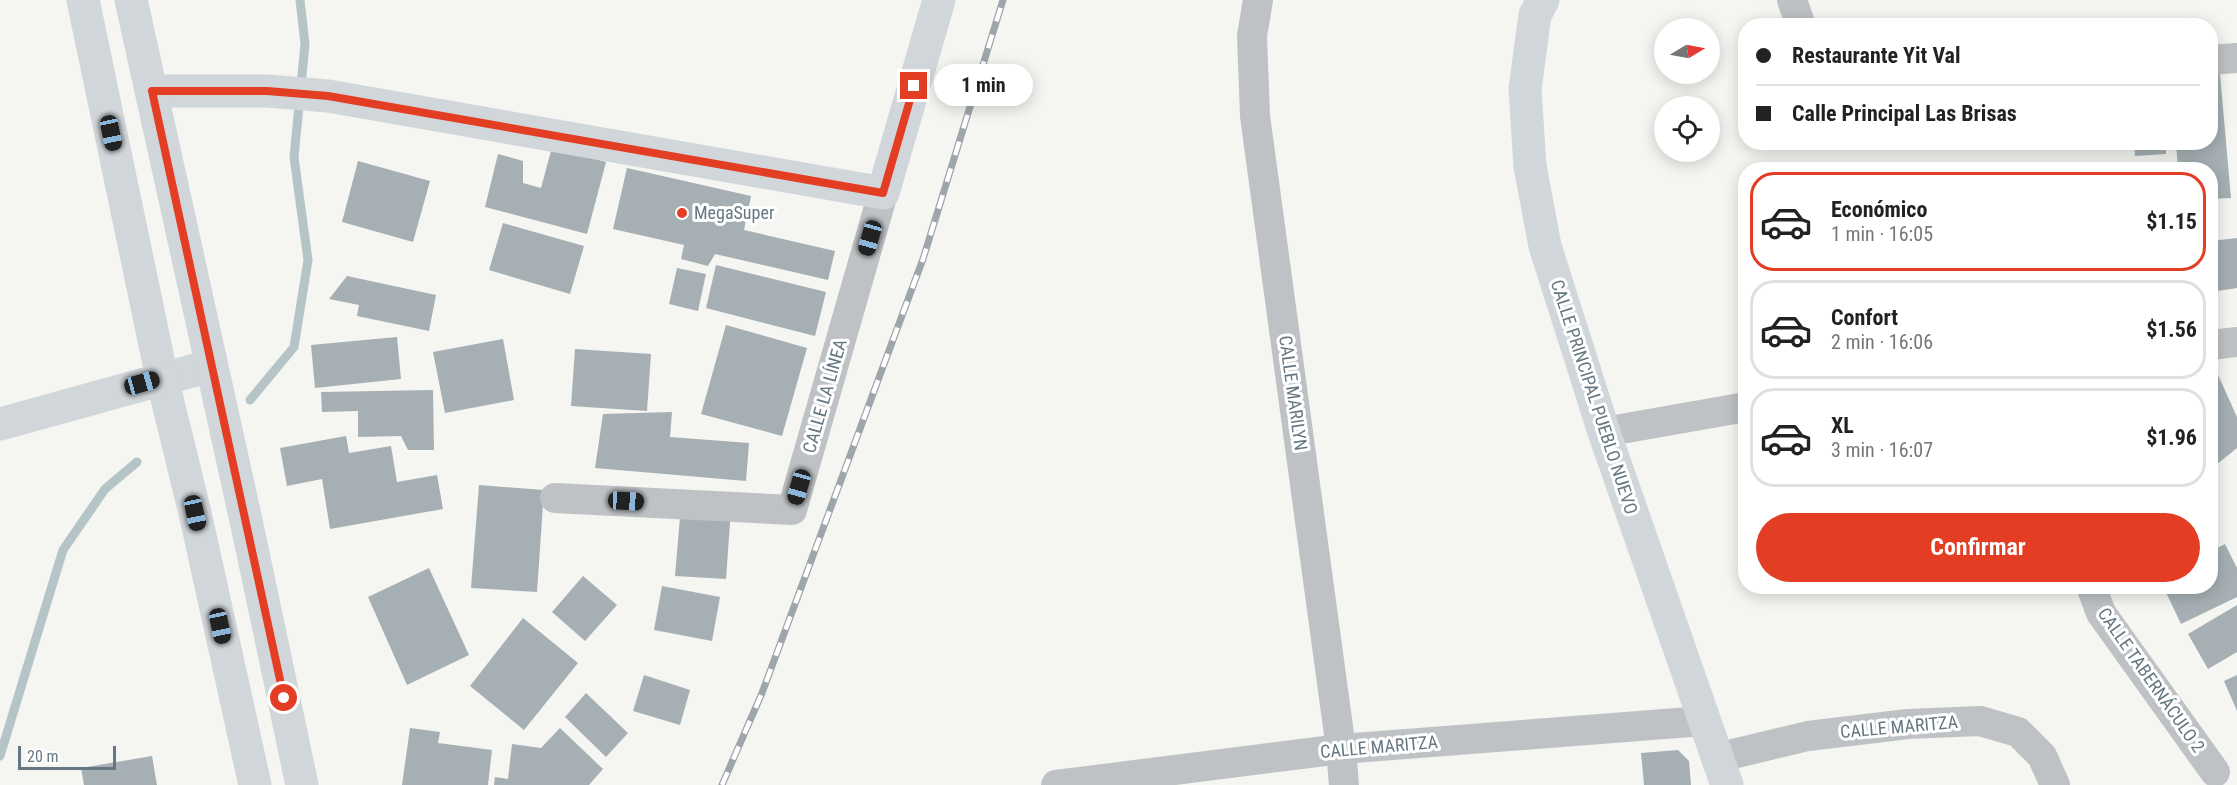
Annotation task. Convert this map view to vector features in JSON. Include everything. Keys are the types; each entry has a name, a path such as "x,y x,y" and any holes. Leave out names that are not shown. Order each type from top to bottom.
{"main road":[{"path":"83,0 162,378 195,513 255,785"},
{"path":"131,0 302,785"},
{"path":"152,91 267,91 328,96 883,193 939,0"},
{"name":"CALLE PRINCIPAL PUEBLO NUEVO","path":"1543,0 1535,15 1525,89 1530,166 1545,246 1604,432 1721,771"},
{"path":"0,424 210,366"}],"street":[{"name":"CALLE MARILYN","path":"1258,0 1252,36 1255,116 1344,785"},
{"path":"1792,0 1798,18"},
{"path":"2218,59 2237,58"},
{"name":"CALLE LA LÍNEA","path":"555,498 792,510 883,193"},
{"path":"2218,344 2237,342"},
{"path":"1604,432 1738,408"},
{"name":"CALLE TABERNÁCULO 2","path":"2094,594 2102,613 2215,771"},
{"name":"CALLE MARITZA","path":"1056,785 1341,749 1703,721"},
{"name":"CALLE MARITZA","path":"1721,771 1808,736 1908,724 1980,721 2018,732 2042,756 2055,785"}],"building":[{"path":"2218,74 2220,74 2231,198 2218,199 2218,162 2177,162 2177,150 2218,150"},
{"path":"552,147 606,162 587,234 485,207 498,154 523,161 523,183 541,188"},
{"path":"2135,150 2166,150 2166,154 2135,156"},
{"path":"358,161 430,181 413,242 342,222"},
{"name":"MegaSuper","path":"627,168 751,196 744,230 835,251 828,280 715,254 708,266 681,259 684,245 613,229"},
{"path":"503,223 584,246 570,294 489,270"},
{"path":"2237,238 2237,288 2218,291 2218,240"},
{"path":"716,265 826,292 815,336 706,308"},
{"path":"677,268 706,274 698,311 669,304"},
{"path":"347,276 436,295 429,331 357,316 359,305 329,299"},
{"path":"726,325 807,348 782,436 701,414"},
{"path":"397,337 401,379 315,388 311,345"},
{"path":"503,339 514,400 445,413 433,352"},
{"path":"575,349 651,354 647,411 571,406"},
{"path":"2218,375 2237,417 2237,448 2218,463"},
{"path":"433,390 434,450 408,450 401,436 358,437 358,411 322,412 321,392"},
{"path":"672,412 670,437 749,443 746,481 595,468 603,414"},
{"path":"346,436 349,453 391,446 397,482 437,475 443,509 330,529 322,479 287,486 280,448"},
{"path":"479,485 544,490 537,592 471,588"},
{"path":"681,505 731,509 726,579 675,576"},
{"path":"2225,544 2237,568 2237,597 2181,624 2167,594 2218,594 2218,548"},
{"path":"429,568 469,655 407,685 368,597"},
{"path":"583,576 617,605 585,641 552,612"},
{"path":"662,586 720,597 712,641 654,630"},
{"path":"2237,605 2237,652 2208,669 2188,634"},
{"path":"523,618 578,663 524,730 470,686"},
{"path":"644,675 690,690 680,725 633,711"},
{"path":"2237,675 2237,711 2224,681"},
{"path":"586,693 628,733 606,757 565,717"},
{"path":"410,728 440,732 438,743 492,750 488,785 402,785"},
{"path":"560,728 603,769 589,785 494,785 495,777 508,779 512,744 541,748"},
{"path":"1678,750 1689,761 1691,785 1644,785 1641,753"},
{"path":"152,756 157,785 84,785 81,768"}],"waterway":[{"path":"250,400 294,347 308,260 294,157 305,44 300,0"},
{"path":"0,756 63,550 105,489 137,462"}],"railway":[{"path":"722,785 762,693 923,259 1003,0"}],"place":[{"name":"MegaSuper","path":"682,213"}],"route":[{"path":"284,698 152,91 267,91 328,96 883,193 914,86"}]}
